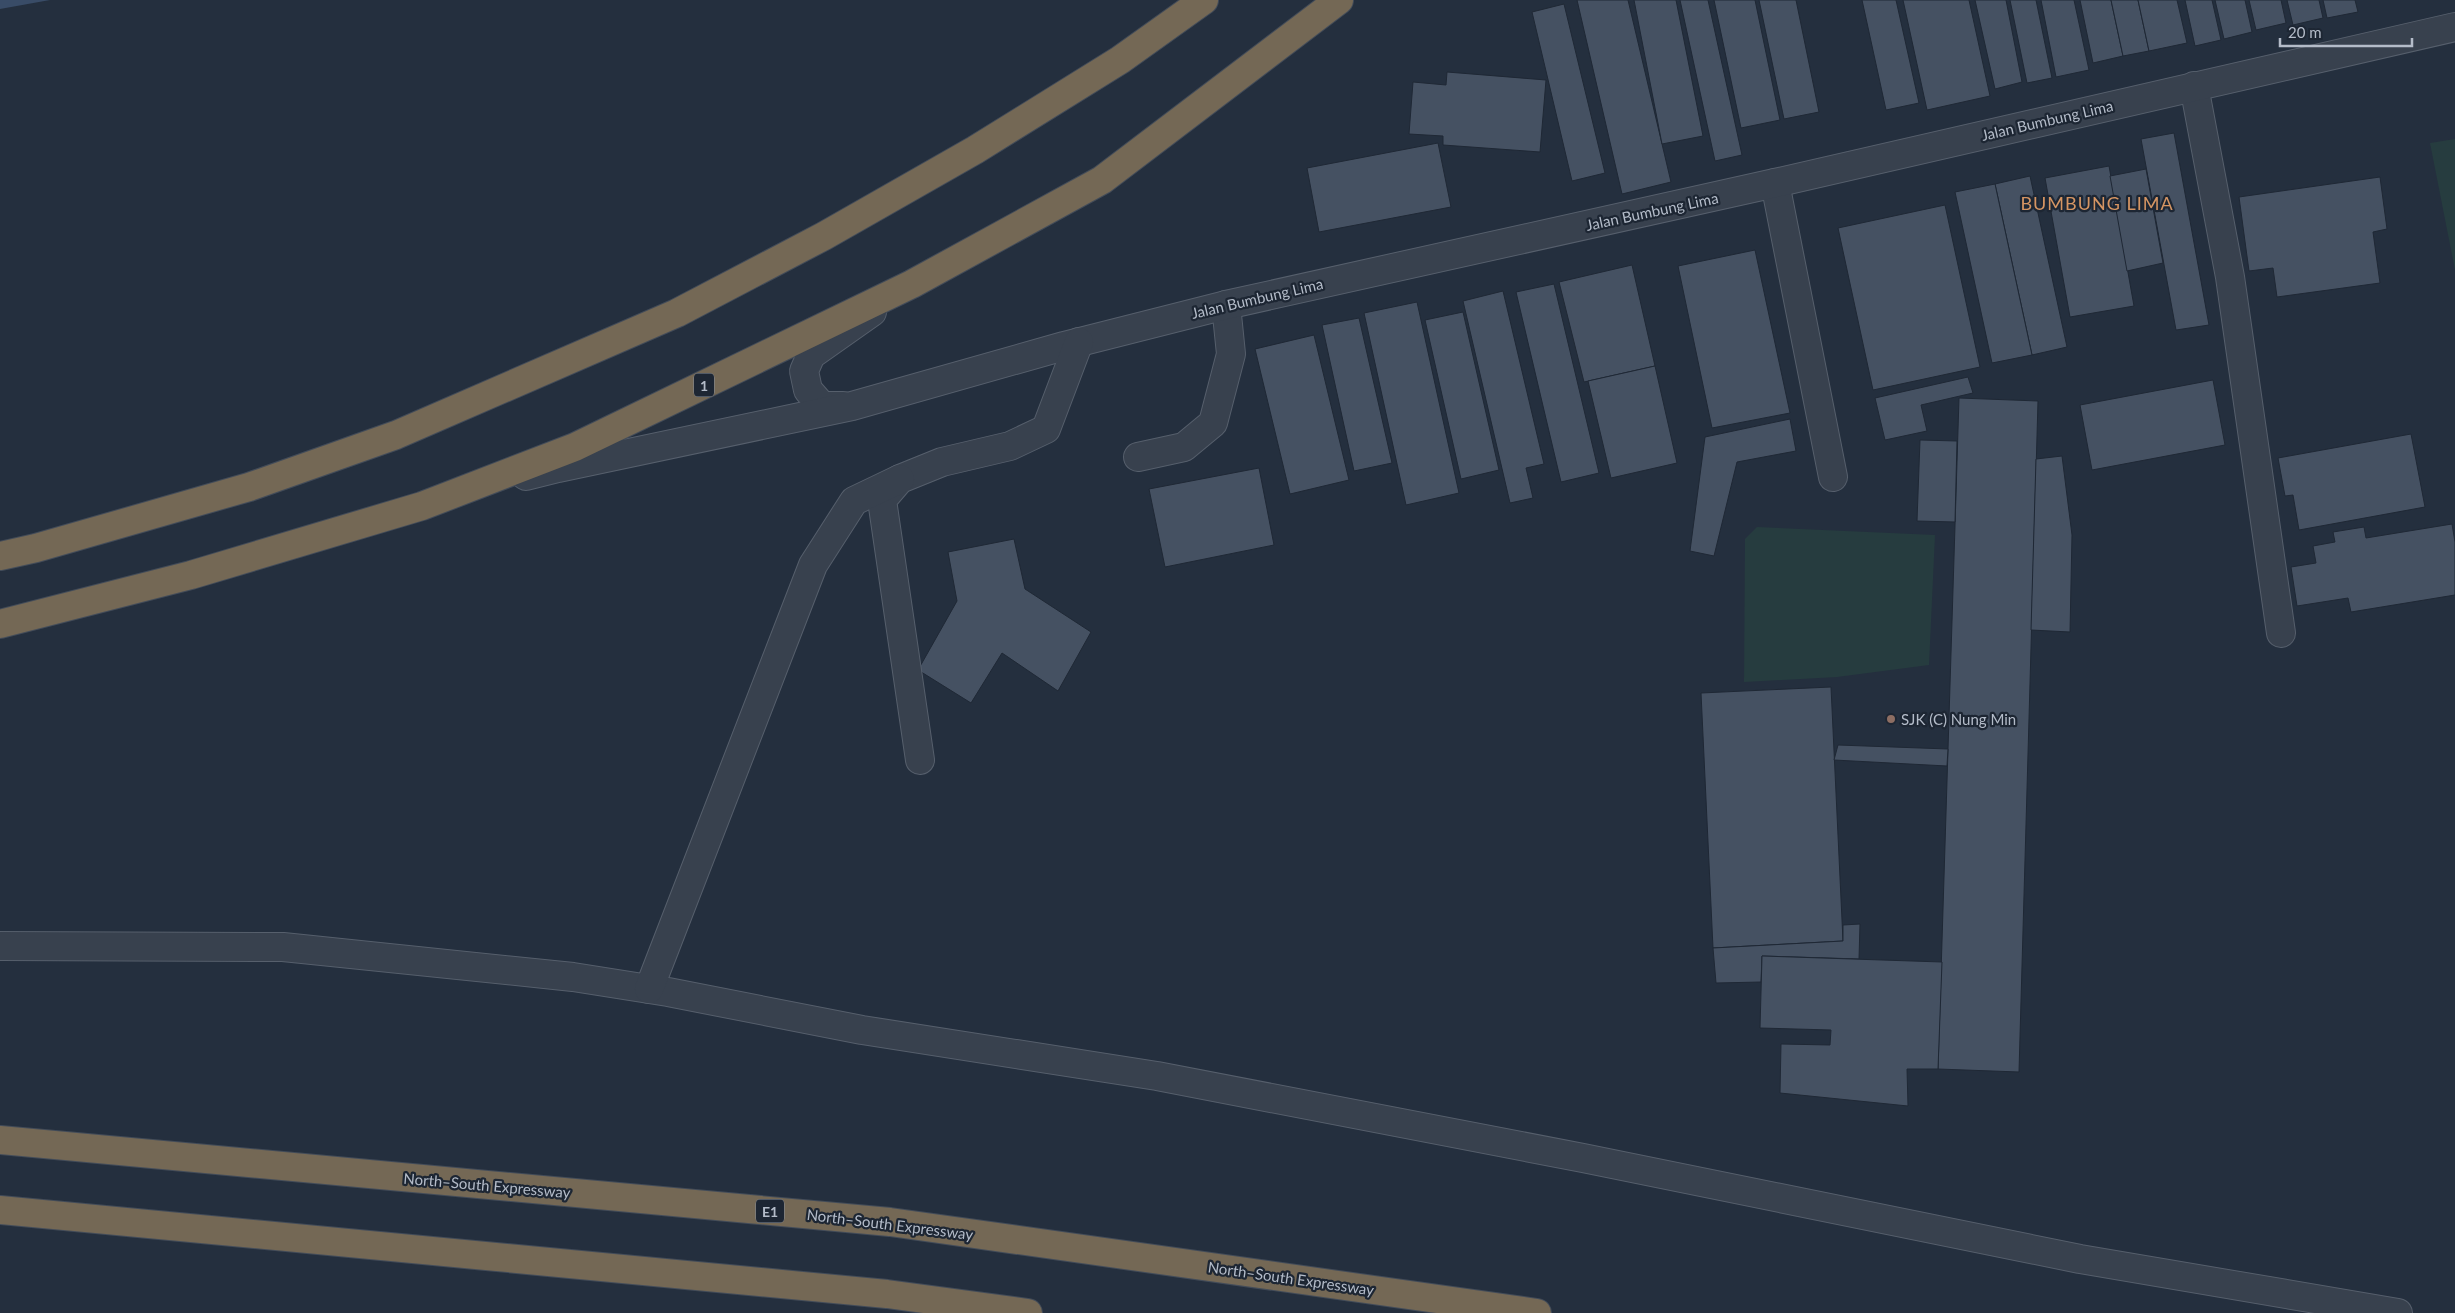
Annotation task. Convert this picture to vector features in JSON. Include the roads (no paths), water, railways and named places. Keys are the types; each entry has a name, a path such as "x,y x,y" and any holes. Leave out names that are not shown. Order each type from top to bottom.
{"highway":[{"path":"0,556 36,548 249,487 396,434 677,313 824,236 975,150 1120,60 1204,0"},
{"name":"1","path":"0,624 191,575 422,506 576,447 912,284 1102,180 1339,0"},
{"name":"North–South Expressway","path":"0,1140 890,1222 1537,1313"},
{"path":"0,1210 887,1294 1028,1313"}],"street":[{"name":"Jalan Bumbung Lima","path":"852,406 1079,342 1226,305 1775,183 2455,27"},
{"path":"2194,86 2230,277 2281,632"},
{"path":"1775,183 1833,477"},
{"path":"852,406 822,406 808,390 804,371 811,355 912,284"},
{"path":"1138,457 1184,447 1213,423 1231,354 1226,305"},
{"path":"650,989 814,565 854,501 942,462 1010,446 1046,429 1079,342"},
{"path":"422,506 558,468 852,406"},
{"path":"900,479 882,500 920,760"},
{"path":"0,946 283,947 485,966 650,989 862,1030 1157,1076 1583,1158 2080,1259 2398,1313"}],"water":[{"path":"0,0 50,0 0,9"}],"place":[{"name":"SJK (C) Nung Min","path":"1891,719"}],"district":[{"name":"BUMBUNG LIMA","path":"2097,203"}]}
